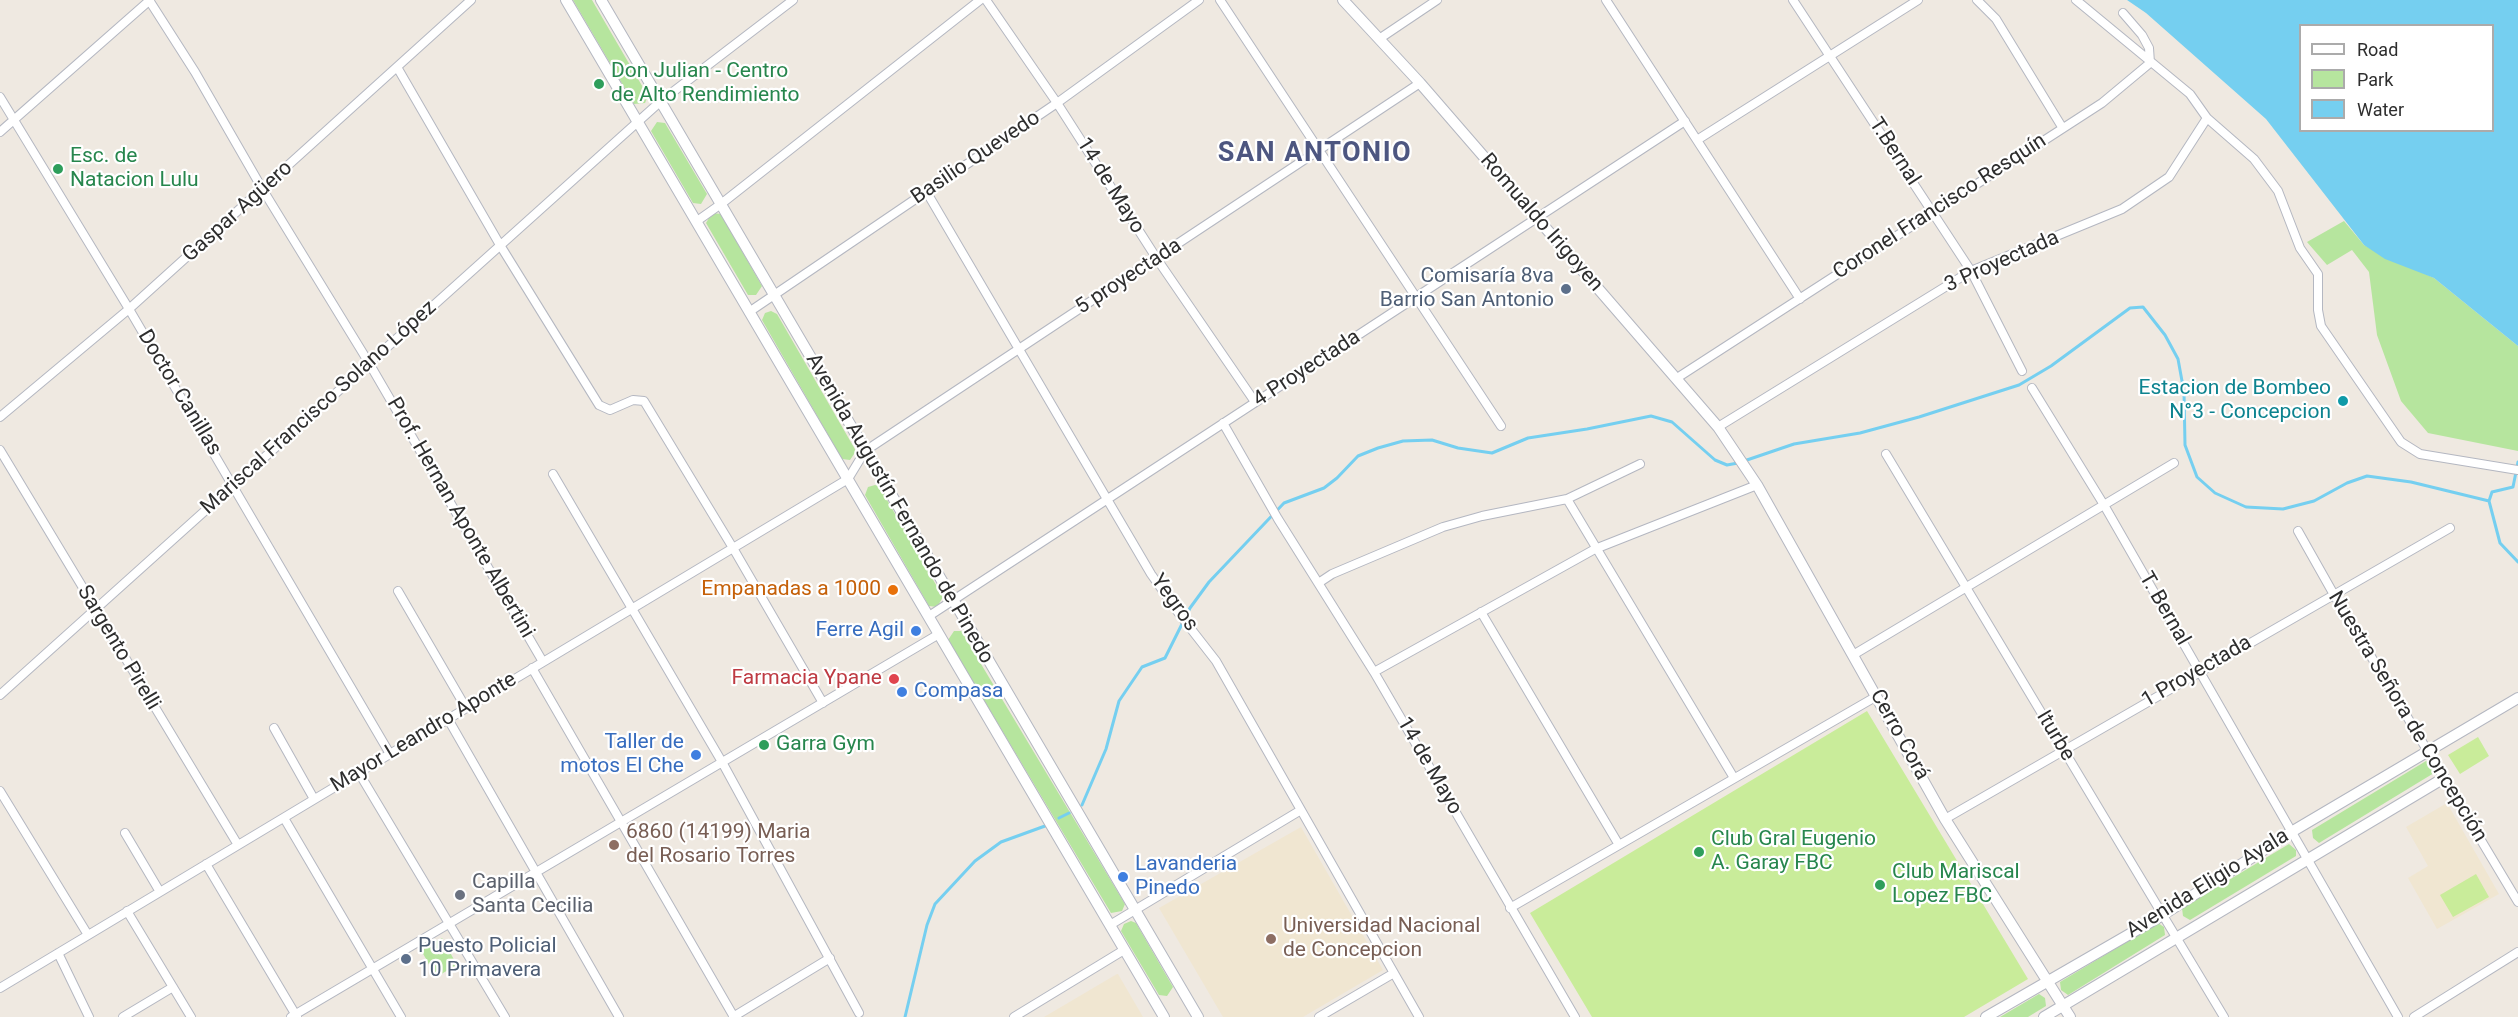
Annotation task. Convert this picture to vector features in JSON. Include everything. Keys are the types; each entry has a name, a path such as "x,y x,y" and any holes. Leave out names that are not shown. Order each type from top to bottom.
{"street":[{"path":"0,132 149,0"},
{"name":"Prof. Hernan Aponte Albertini","path":"149,0 195,72 263,190 369,363 543,662"},
{"name":"Gaspar Agüero","path":"0,417 129,309 471,0"},
{"name":"Avenida Augustín Fernando de Pinedo","path":"566,0 1164,1017"},
{"name":"Avenida Augustín Fernando de Pinedo","path":"601,0 1198,1017"},
{"name":"Mariscal Francisco Solano López","path":"0,695 661,101 793,0"},
{"path":"697,221 980,0"},
{"name":"14 de Mayo","path":"986,0 1057,103 1157,259 1255,402"},
{"name":"Basilio Quevedo","path":"749,312 1057,103 1199,0"},
{"path":"1220,0 1414,298 1501,426"},
{"name":"Romualdo Irigoyen","path":"1343,0 1420,83 1677,378 1718,427 1733,450"},
{"path":"1379,39 1437,0"},
{"path":"1606,0 1800,299"},
{"name":"T.Bernal","path":"1792,0 1971,271 2022,371"},
{"path":"1697,140 1918,0"},
{"path":"1977,0 1996,18 2062,127"},
{"path":"2076,0 2190,94 2207,118 2254,159 2278,191 2300,248 2318,274 2318,310 2321,326 2401,442 2420,454 2514,470"},
{"path":"2123,13 2142,35 2149,48 2150,63"},
{"name":"Coronel Francisco Resquín","path":"1677,378 2102,103 2150,63"},
{"path":"397,68 500,245 599,405 610,410 633,400 644,401 823,703"},
{"name":"5 proyectada","path":"848,479 865,451 1420,83"},
{"name":"Doctor Canillas","path":"0,97 129,309 390,754"},
{"name":"3 Proyectada","path":"1718,427 1971,271 2122,209 2169,177 2207,118"},
{"name":"4 Proyectada","path":"929,616 1684,121"},
{"name":"Yegros","path":"926,191 1107,500 1180,615 1216,661 1419,1017"},
{"name":"T. Bernal","path":"2032,388 2104,505 2294,831 2398,1017"},
{"name":"14 de Mayo","path":"1223,423 1278,519 1320,582 1374,672 1575,1017"},
{"name":"Sargento Pirelli","path":"0,450 238,845"},
{"name":"Cerro Corá","path":"1733,450 1748,470 1945,819 2070,1017"},
{"name":"Iturbe","path":"1886,454 2161,916 2224,1017"},
{"path":"1853,655 2174,463"},
{"path":"1320,582 1332,573 1443,526 1567,499 1640,464"},
{"path":"553,474 722,762 859,1013"},
{"name":"Mayor Leandro Aponte","path":"0,988 848,479"},
{"path":"1374,672 1595,549 1756,485"},
{"path":"1567,499 1734,778"},
{"name":"1 Proyectada","path":"1945,819 2333,593 2450,528"},
{"name":"Nuestra Señora de Concepción","path":"2298,531 2518,902"},
{"path":"398,591 466,708"},
{"path":"1481,612 1619,845"},
{"path":"207,864 295,1016 939,634"},
{"path":"532,668 733,1017 830,958"},
{"path":"1510,908 1877,696"},
{"name":"Avenida Eligio Ayala","path":"1986,1017 2161,916 2294,831 2518,698"},
{"path":"448,719 619,1017"},
{"path":"274,728 315,799"},
{"path":"359,772 504,1017"},
{"name":"Avenida Eligio Ayala","path":"2044,1017 2444,778"},
{"path":"0,791 88,935"},
{"path":"1110,925 1301,810"},
{"path":"284,818 401,1017"},
{"path":"125,833 160,892"},
{"path":"127,911 191,1017"},
{"path":"1014,1017 1124,950"},
{"path":"2414,1017 2518,952"},
{"path":"58,953 89,1017"},
{"path":"1319,1017 1394,973"},
{"path":"123,1017 173,987"}],"shaded area":[{"path":"2447,803 2499,894 2437,929 2408,878 2428,866 2406,827"},
{"name":"Universidad Nacional de Concepcion","path":"1301,827 1383,970 1303,1017 1223,1017 1159,908"},
{"path":"1117,974 1143,1017 1044,1017"}],"green space":[{"path":"573,0 592,0 648,96 645,103 634,104"},
{"path":"657,122 665,123 707,194 701,204 693,203 651,131"},
{"path":"712,213 721,214 762,286 756,295 748,295 706,223"},
{"path":"2344,221 2364,245 2434,278 2518,346 2518,451 2428,433 2401,401 2377,335 2369,272 2352,250 2327,265 2307,242"},
{"path":"771,311 777,314 856,451 850,460 842,459 762,320 765,313"},
{"path":"879,486 943,597 937,607 929,606 865,495 868,487"},
{"path":"954,631 962,631 1125,904 1122,911 1111,913 948,640"},
{"path":"1867,711 2028,979 1964,1017 1592,1017 1530,913"},
{"path":"2478,737 2489,756 2460,774 2448,755"},
{"path":"2426,761 2433,765 2434,773 2319,843 2313,838 2312,830"},
{"path":"2289,844 2296,850 2296,856 2190,920 2183,916 2182,908"},
{"path":"2476,874 2489,897 2453,917 2440,895"},
{"path":"1131,921 1136,923 1173,987 1167,996 1159,995 1121,931 1124,924"},
{"path":"2158,923 2164,927 2165,935 2068,995 2061,990 2060,982"},
{"path":"442,938 457,965 436,977 421,950"},
{"path":"2039,994 2045,998 2046,1006 2028,1017 2000,1017"}],"water":[{"path":"2127,0 2518,0 2518,346 2434,278 2385,259 2364,245 2266,119 2146,13"}],"waterway":[{"path":"1744,461 1794,444 1860,433 1919,417 2019,385 2051,366 2130,308 2143,307 2165,335 2178,359 2184,392 2185,445 2197,477 2215,493 2246,507 2283,509 2314,501 2347,483 2367,476 2411,482 2489,501"},
{"path":"1082,805 1106,749 1119,701 1142,667 1165,658 1190,608 1209,582 1284,503 1324,488 1358,456 1403,441 1432,440 1458,448 1492,453 1528,438 1651,416 1672,422 1715,460 1727,465 1738,463"},
{"path":"2518,462 2513,487 2492,492 2489,501 2500,543 2518,562"},
{"path":"1059,818 1069,813"},
{"path":"905,1017 927,925 935,904 975,861 1001,842 1045,826"}],"place":[{"name":"Don Julian - Centro de Alto Rendimiento","path":"599,84"},
{"name":"Esc. de Natacion Lulu","path":"58,169"},
{"name":"Comisaría 8va Barrio San Antonio","path":"1566,289"},
{"name":"Estacion de Bombeo N°3 - Concepcion","path":"2343,401"},
{"name":"Empanadas a 1000","path":"893,590"},
{"name":"Ferre Agil","path":"916,631"},
{"name":"Farmacia Ypane","path":"894,679"},
{"name":"Compasa","path":"902,692"},
{"name":"Garra Gym","path":"764,745"},
{"name":"Taller de motos El Che","path":"696,755"},
{"name":"6860 (14199) Maria del Rosario Torres","path":"614,845"},
{"name":"Club Gral Eugenio A. Garay FBC","path":"1699,852"},
{"name":"Lavanderia Pinedo","path":"1123,877"},
{"name":"Club Mariscal Lopez FBC","path":"1880,885"},
{"name":"Capilla Santa Cecilia","path":"460,895"},
{"name":"Universidad Nacional de Concepcion","path":"1271,939"},
{"name":"Puesto Policial 10 Primavera","path":"406,959"}],"district":[{"name":"SAN ANTONIO","path":"1315,154"}]}
